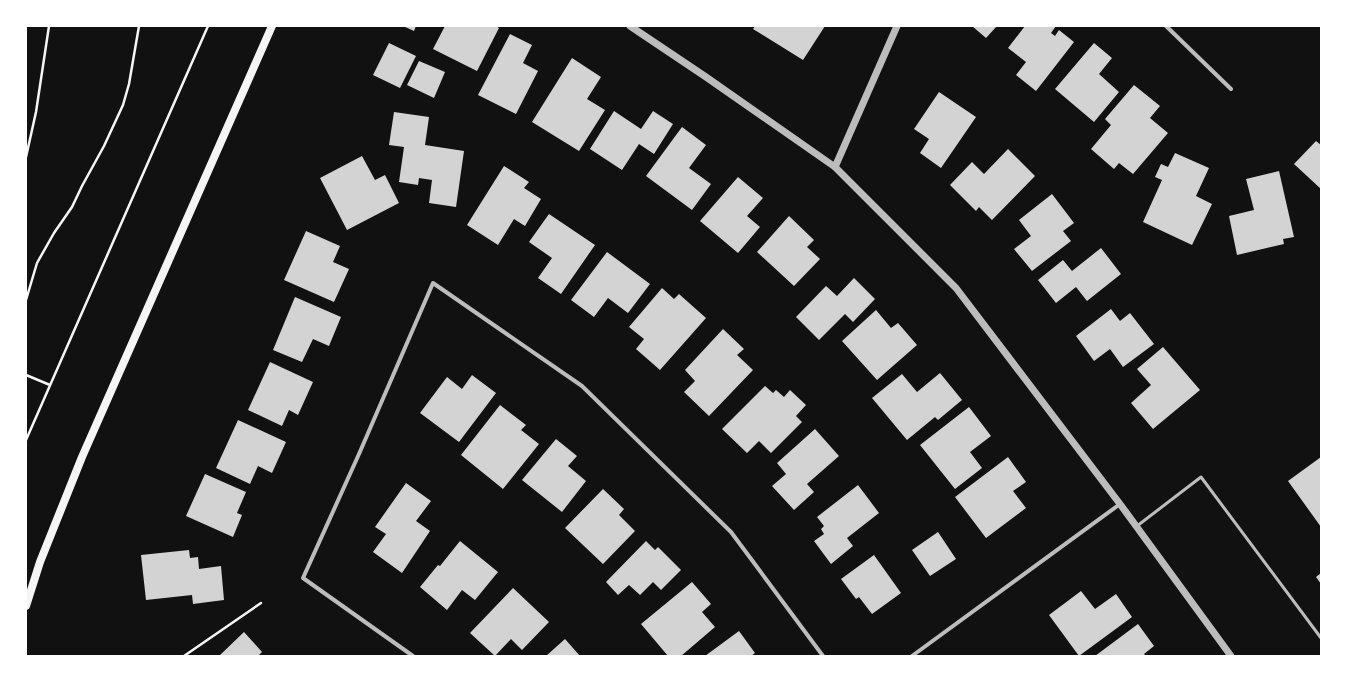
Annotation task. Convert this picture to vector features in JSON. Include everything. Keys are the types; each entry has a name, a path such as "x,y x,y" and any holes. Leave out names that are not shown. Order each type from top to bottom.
{"main road":[{"path":"26,606 40,562 82,457 272,26"}],"street":[{"path":"630,26 835,167 956,288 1120,504 1231,656"},
{"path":"835,167 897,26"},
{"path":"1166,26 1231,89"},
{"path":"413,656 303,578 359,454 433,283 582,386 731,532 824,656"},
{"path":"912,656 1120,504"}],"lane":[{"path":"1136,527 1201,477 1321,638"}],"path":[{"path":"26,157 36,112 49,26"},
{"path":"26,300 37,263 54,233 72,207 104,146 123,105 129,84 139,26"},
{"path":"26,440 208,26"},
{"path":"26,375 50,386"},
{"path":"184,656 261,603"}],"building":[{"path":"403,26 416,26 414,31"},
{"path":"445,26 496,26 499,28 477,71 433,49"},
{"path":"755,26 825,26 803,60 753,29"},
{"path":"972,26 997,26 986,38"},
{"path":"1025,26 1056,26 1051,33 1055,36 1059,30 1074,42 1036,91 1016,75 1026,62 1008,48"},
{"path":"510,34 532,45 523,63 538,71 516,114 478,95"},
{"path":"389,43 416,56 400,88 373,75"},
{"path":"1094,43 1112,58 1099,74 1119,92 1094,122 1055,89"},
{"path":"572,58 601,77 587,99 605,110 579,151 532,122"},
{"path":"419,61 445,72 434,98 407,85"},
{"path":"1134,85 1160,106 1150,118 1168,133 1133,174 1119,163 1114,169 1091,149 1111,125 1105,119"},
{"path":"939,92 976,117 941,168 920,153 929,139 914,129"},
{"path":"614,111 641,129 653,111 673,124 654,154 639,144 622,170 590,149"},
{"path":"394,112 429,117 425,145 464,151 456,207 429,203 432,180 419,178 418,185 399,182 404,147 389,145"},
{"path":"682,127 706,145 689,168 711,184 692,210 646,176"},
{"path":"1316,141 1321,145 1321,189 1294,164"},
{"path":"1008,149 1035,176 992,220 979,207 976,211 950,185 972,162 984,174"},
{"path":"1175,153 1209,168 1196,196 1212,204 1192,245 1143,222 1162,180 1155,177 1161,164 1168,167"},
{"path":"362,156 375,180 385,175 399,203 347,230 320,178"},
{"path":"504,166 529,182 524,188 541,199 525,226 514,219 498,245 467,225"},
{"path":"1279,171 1294,237 1283,239 1284,244 1237,255 1229,216 1254,210 1246,179"},
{"path":"738,177 763,198 747,216 760,227 738,253 700,221"},
{"path":"1052,194 1074,223 1063,231 1071,241 1032,271 1014,249 1031,236 1019,220"},
{"path":"549,214 595,245 561,294 538,278 552,258 529,242"},
{"path":"789,216 814,240 807,247 820,259 794,286 757,252"},
{"path":"306,231 340,246 333,262 349,269 334,302 284,280"},
{"path":"1101,248 1121,274 1087,301 1076,287 1056,303 1038,280 1063,260 1072,271"},
{"path":"607,252 650,284 628,313 608,298 594,317 571,300"},
{"path":"854,278 875,299 853,322 845,314 819,340 796,317 826,286 837,296"},
{"path":"662,288 674,299 679,294 706,318 660,370 636,349 644,339 629,327"},
{"path":"295,297 341,317 329,346 313,339 302,362 273,350"},
{"path":"1111,309 1120,321 1130,313 1154,344 1123,367 1110,349 1094,361 1076,336"},
{"path":"876,310 891,328 898,323 917,345 877,380 842,341"},
{"path":"723,329 744,349 737,355 753,370 709,416 684,392 695,381 685,370"},
{"path":"1163,347 1200,390 1153,429 1131,403 1151,385 1137,369"},
{"path":"270,362 313,382 298,415 289,410 282,426 248,410"},
{"path":"940,373 962,400 938,420 935,417 907,440 872,398 902,374 917,392"},
{"path":"472,375 496,393 459,442 420,413 447,377 462,389"},
{"path":"765,386 773,393 776,390 784,397 790,390 806,405 796,416 802,422 771,453 759,441 747,453 722,429"},
{"path":"500,405 526,425 521,430 539,444 503,489 461,455"},
{"path":"969,407 991,436 970,452 982,468 955,489 920,445"},
{"path":"238,420 286,442 272,473 258,466 250,484 216,468"},
{"path":"815,429 839,456 807,484 814,492 794,510 772,486 786,474 777,463"},
{"path":"556,439 577,456 568,466 586,481 562,512 522,480"},
{"path":"1008,457 1026,482 1013,491 1026,508 986,538 955,497"},
{"path":"1321,457 1321,527 1288,481"},
{"path":"205,474 246,492 237,513 242,515 233,537 186,516"},
{"path":"406,483 431,501 416,521 430,531 402,573 373,552 386,534 375,527"},
{"path":"858,485 879,513 847,538 853,546 831,564 814,541 824,534 821,529 824,526 817,517"},
{"path":"603,489 624,509 619,515 635,531 603,564 565,528"},
{"path":"938,532 956,559 930,576 912,550"},
{"path":"460,541 498,572 475,600 462,590 447,610 420,587 438,565 440,566"},
{"path":"646,541 655,550 658,547 681,570 661,590 653,582 640,595 629,585 618,595 606,582"},
{"path":"189,550 190,558 198,557 199,569 221,566 224,600 193,604 192,595 146,600 141,555"},
{"path":"874,555 901,593 872,614 859,597 856,599 841,579"},
{"path":"1321,573 1321,584 1316,577"},
{"path":"692,582 711,604 702,612 715,627 681,656 668,656 641,624"},
{"path":"513,588 549,622 522,650 511,639 495,656 470,633"},
{"path":"1081,591 1095,609 1116,594 1132,617 1079,656 1049,615"},
{"path":"1138,624 1154,646 1144,654 1146,656 1095,656"},
{"path":"739,631 755,653 751,656 705,656"},
{"path":"244,632 262,652 258,656 219,656"},
{"path":"565,639 580,656 546,656"}]}
